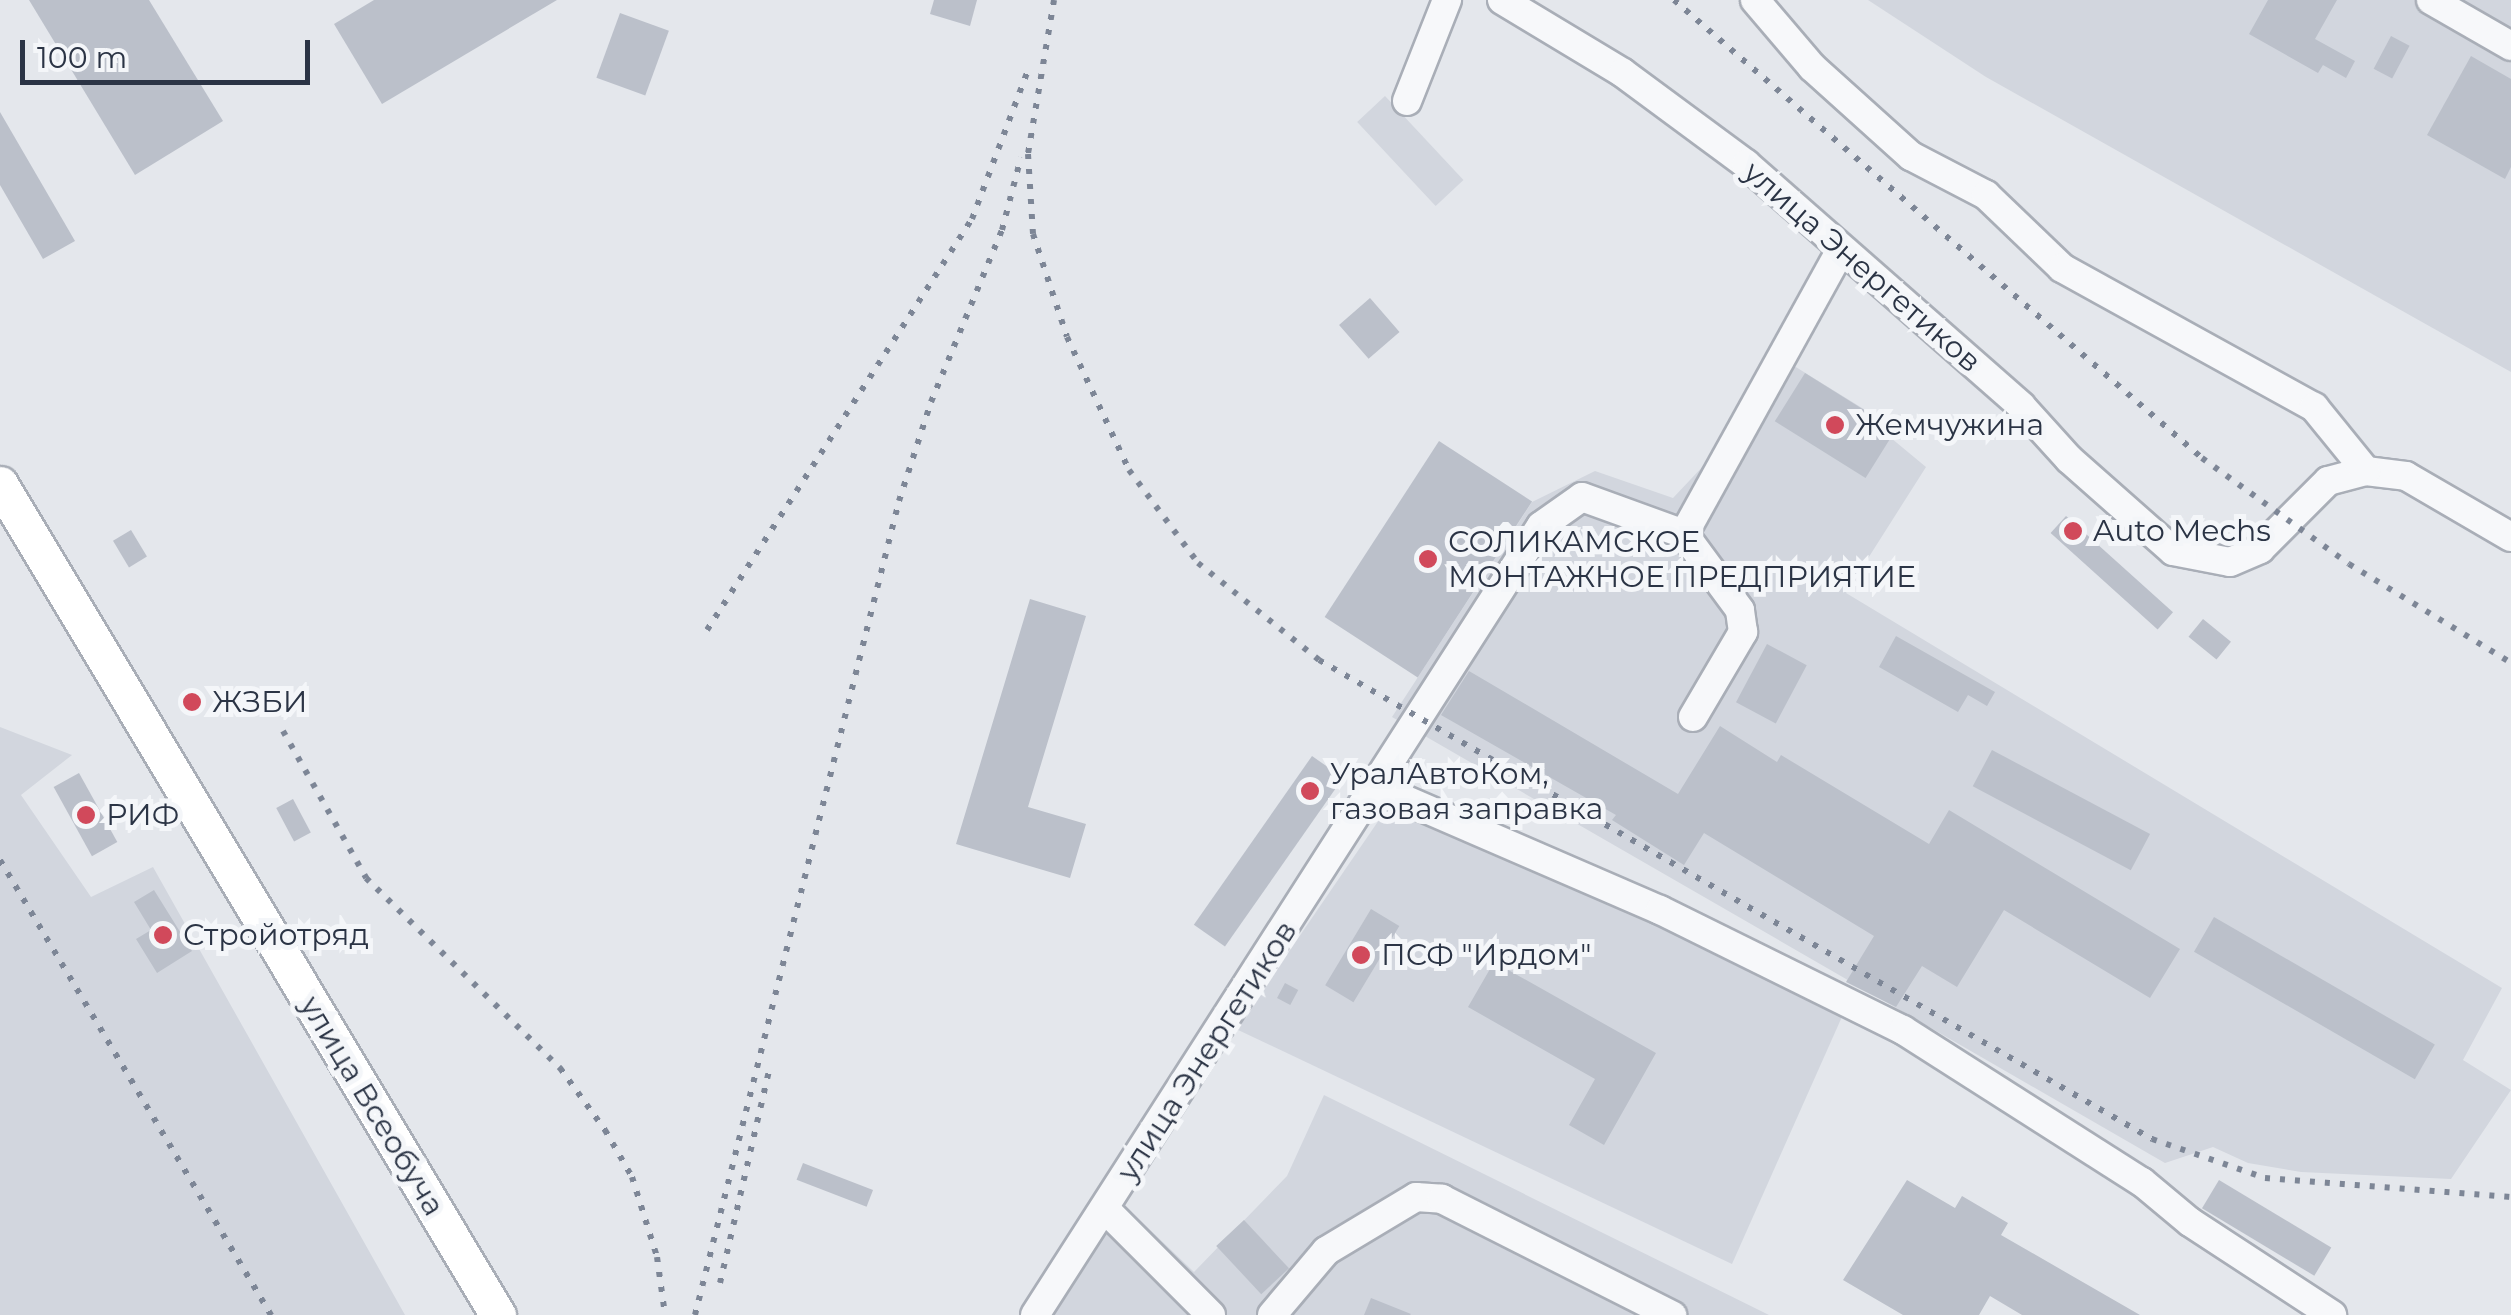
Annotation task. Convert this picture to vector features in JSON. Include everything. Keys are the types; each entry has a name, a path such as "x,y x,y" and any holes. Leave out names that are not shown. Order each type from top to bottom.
{"main road":[{"name":"улица Всеобуча","path":"0,484 498,1315"}],"street":[{"path":"1407,101 1447,0"},
{"name":"улица Энергетиков","path":"1502,0 1623,73 1746,164 1840,253 2022,406 2069,459 2173,551 2230,562 2260,549 2328,482 2366,471"},
{"path":"1755,0 1812,67 1912,156 1986,196 2062,268 2314,408 2366,471 2406,476 2511,536"},
{"path":"2430,0 2511,46"},
{"path":"1693,717 1744,632 1740,610 1684,534 1840,253"},
{"name":"улица Энергетиков","path":"1035,1315 1378,788 1542,526 1582,496 1684,534"},
{"path":"1378,788 1660,910 1903,1030 2142,1182 2190,1222 2332,1315"},
{"path":"1272,1315 1326,1251 1416,1197 1442,1199 1672,1315"},
{"path":"1105,1209 1211,1315"}],"shaded area":[{"path":"1868,0 2511,0 2511,372 1986,77"},
{"path":"1385,96 1463,180 1436,206 1357,122"},
{"path":"1770,351 1896,429 1891,438 1926,467 1846,593 2502,988 2463,1060 2511,1090 2451,1179 2301,1172 2248,1163 2213,1147 2165,1163 1392,717 1532,502 1595,471 1673,498 1707,462"},
{"path":"0,727 72,755 21,795 91,897 153,867 405,1315 0,1315"},
{"path":"1392,801 1849,1001 1732,1264 1236,1029"},
{"path":"1324,1095 1769,1315 1046,1315 1122,1203 1194,1272 1287,1176"}],"building":[{"path":"29,0 149,0 223,121 135,175"},
{"path":"374,0 557,0 382,104 334,24"},
{"path":"934,0 977,0 970,26 930,14"},
{"path":"2268,0 2337,0 2315,39 2355,61 2346,78 2323,65 2318,73 2249,34"},
{"path":"620,13 669,31 645,96 596,78"},
{"path":"2391,36 2410,46 2392,79 2374,69"},
{"path":"2471,56 2511,79 2511,167 2505,179 2427,135"},
{"path":"0,112 75,241 43,259 0,185"},
{"path":"1370,298 1400,332 1369,359 1339,325"},
{"name":"Жемчужина","path":"1805,373 1896,430 1866,478 1775,421"},
{"name":"СОЛИКАМСКОЕ МОНТАЖНОЕ ПРЕДПРИЯТИЕ","path":"1439,441 1532,501 1418,678 1325,617"},
{"path":"2066,516 2173,612 2158,629 2051,533"},
{"path":"131,530 147,557 129,567 113,541"},
{"path":"1030,599 1086,616 1028,807 1086,824 1070,878 956,844"},
{"path":"2203,619 2231,642 2217,660 2189,637"},
{"path":"1896,636 1995,692 1987,706 1968,695 1958,712 1879,667"},
{"path":"1767,644 1807,665 1776,723 1736,702"},
{"path":"1469,671 1678,794 1720,726 1777,762 1781,755 1929,844 1949,810 2180,949 2150,998 2004,910 1957,987 1922,966 1896,1007 1846,982 1874,936 1704,833 1684,865 1612,820 1616,815 1441,715"},
{"path":"1992,750 2150,834 2131,870 1973,786"},
{"path":"1312,756 1343,778 1225,947 1194,925"},
{"name":"РИФ","path":"79,773 117,842 92,856 54,787"},
{"path":"293,799 311,833 294,841 276,808"},
{"name":"Стройотряд","path":"154,890 192,951 157,973 136,939 151,930 134,902"},
{"name":"ПСФ \"Ирдом\"","path":"1371,909 1399,926 1353,1002 1325,985"},
{"path":"2214,917 2435,1044 2415,1079 2194,952"},
{"path":"1494,962 1656,1053 1604,1145 1569,1125 1595,1079 1468,1007"},
{"path":"1285,983 1298,990 1290,1005 1277,998"},
{"path":"803,1163 873,1190 867,1207 797,1180"},
{"path":"1907,1180 1955,1208 1962,1196 2008,1223 2001,1235 2140,1315 2022,1315 1990,1296 1979,1315 1903,1315 1843,1280"},
{"path":"2219,1180 2331,1247 2314,1276 2202,1208"},
{"path":"1244,1220 1289,1268 1261,1294 1216,1246"},
{"path":"1371,1298 1411,1314 1364,1315"}],"railway":[{"path":"1054,0 1028,154 1033,234 1067,337 1129,470 1198,563 1319,660 2152,1139 2265,1178 2511,1197"},
{"path":"1674,0 2202,458 2349,564 2511,663"},
{"path":"707,630 972,219 1029,67"},
{"path":"695,1315 899,501 931,402 1002,230 1021,157"},
{"path":"283,731 366,878 560,1068 605,1130 632,1177 657,1257 665,1315"},
{"path":"0,860 271,1315"},
{"path":"720,1283 770,1067"}],"place":[{"name":"Жемчужина","path":"1835,425"},
{"name":"Auto Mechs","path":"2073,531"},
{"name":"СОЛИКАМСКОЕ МОНТАЖНОЕ ПРЕДПРИЯТИЕ","path":"1428,559"},
{"name":"ЖЗБИ","path":"192,702"},
{"name":"УралАвтоКом, газовая заправка","path":"1310,791"},
{"name":"РИФ","path":"86,815"},
{"name":"Стройотряд","path":"163,935"},
{"name":"ПСФ \"Ирдом\"","path":"1361,955"}]}
